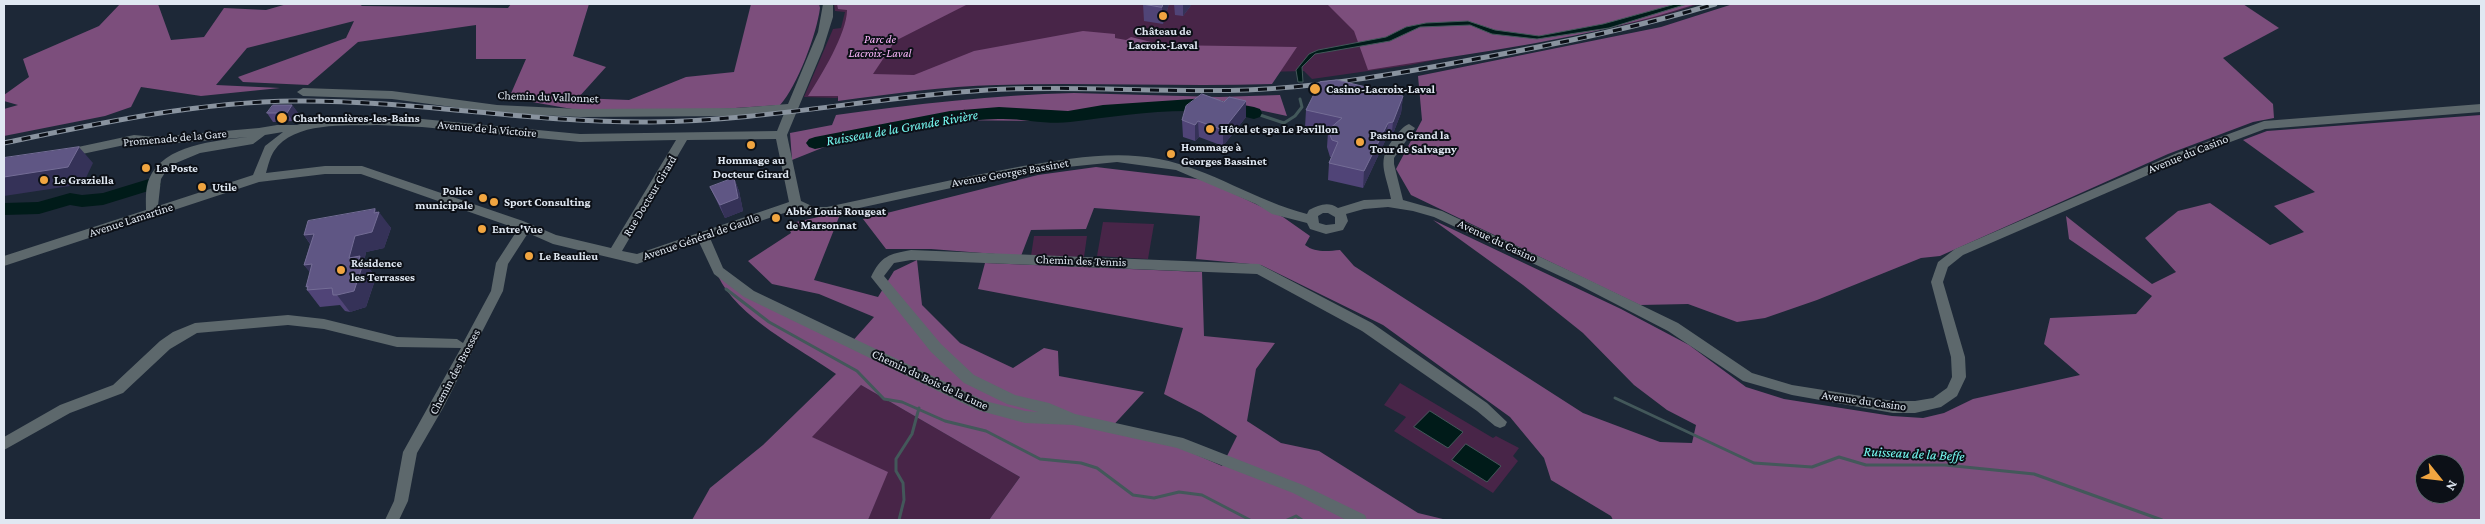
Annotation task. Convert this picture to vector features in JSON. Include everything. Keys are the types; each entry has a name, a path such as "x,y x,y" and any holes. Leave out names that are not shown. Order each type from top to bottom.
{"street":[{"path":"796,204 782,146 783,131 820,41 827,18 828,4"},
{"name":"Chemin du Vallonnet","path":"303,92 392,95 497,109 580,112 737,112 792,107"},
{"name":"Avenue du Casino","path":"1392,203 1438,214 1611,295 1673,327 1748,377 1826,396 1893,407 1915,407 1936,403 1952,392 1959,376 1958,356 1937,282 1942,265 1959,252 2181,156 2264,126 2302,120 2481,108"},
{"name":"Avenue de la Victoire","path":"269,148 295,130 316,123 377,121 580,138 684,136 783,131"},
{"path":"152,213 151,193 155,179 168,163 205,147 278,129 293,128 295,130"},
{"path":"1340,217 1339,227 1326,230 1314,226 1312,216 1326,208 1340,217 1392,203 1396,186 1389,174 1387,157 1391,148 1409,128"},
{"path":"255,136 255,144 269,148 258,178"},
{"name":"Promenade de la Gare","path":"59,155 134,139 154,141 255,136"},
{"name":"Rue Docteur Girard","path":"614,254 684,136"},
{"name":"Avenue Georges Bassinet","path":"796,204 813,211 827,211 974,179 1092,159 1117,158 1156,162 1193,171 1260,201 1276,211 1312,216"},
{"name":"Avenue Général de Gaulle","path":"258,178 325,170 362,170 572,245 637,259 796,204"},
{"name":"Avenue Lamartine","path":"4,261 258,178"},
{"name":"Chemin des Brosses","path":"392,520 401,501 410,452 438,404 498,291 502,263 526,227"},
{"name":"Chemin du Bois de la Lune","path":"702,237 718,271 749,294 982,406 1025,417 1073,419 1178,442 1298,489 1360,520"},
{"name":"Chemin des Tennis","path":"1073,419 1049,409 1012,400 969,379 936,348 902,304 885,288 877,277 882,264 894,257 911,255 1259,269 1367,327 1482,407 1500,422"},
{"path":"4,444 65,409 118,389 166,345 178,336 195,328 288,320 324,324 397,342 457,344"}],"green space":[{"path":"120,4 158,4 171,40 204,37 224,8 266,10 287,4 508,8 511,4 589,4 573,56 606,67 578,98 629,100 686,77 734,72 751,4 819,4 820,8 815,31 805,59 793,86 780,105 720,109 578,110 509,98 526,59 476,59 476,25 358,42 308,85 243,82 238,77 346,38 354,21 247,48 216,85 280,88 201,96 141,87 131,107 105,116 4,136 4,109 18,105 4,101 4,95 29,77 23,59 99,26"},
{"name":"Parc de Lacroix-Laval","path":"834,4 1699,4 1652,19 1623,25 1537,39 1410,65 1312,79 1304,71 915,81 836,98 804,97 833,29 841,28 845,12 835,11"},
{"path":"837,4 968,4 895,41 873,74 914,75 974,51 1083,31 1115,34 1115,38 1126,40 1131,37 1163,45 1297,47 1272,84 1031,84 977,86 838,101 838,96 808,96 820,77 843,30 847,10 838,9"},
{"path":"1327,4 1696,4 1616,27 1575,36 1368,70 1354,31"},
{"path":"1733,4 2243,4 2279,28 2223,58 2273,104 2274,118 2253,122 2168,154 1940,256 1921,258 1817,300 1765,318 1737,322 1688,304 1640,305 1411,195 1396,169 1422,120 1418,76 1661,27"},
{"path":"1074,93 1219,97 1280,95 1287,116 1217,101 1097,109 1040,121 946,120 842,140 792,160 790,133 832,125 836,115 955,101"},
{"path":"2481,115 2481,520 1613,520 1611,516 1551,480 1544,458 1510,417 1383,325 1261,265 1196,259 1200,216 1094,208 1086,229 1031,230 1021,256 931,249 886,249 863,219 1038,175 1096,167 1205,180 1283,217 1310,236 1305,245 1309,248 1322,251 1340,250 1354,266 1583,413 1660,442 1692,443 1696,425 1667,410 1634,385 1583,333 1523,285 1433,220 1621,309 1689,345 1746,387 1784,399 1892,416 1923,418 1944,413 1973,399 2080,375 2044,344 2050,318 2136,314 2152,296 2069,239 2066,216 2152,284 2176,272 2145,238 2178,211 2210,203 2270,245 2304,232 2274,206 2315,192 2243,140 2267,131"},
{"path":"841,212 814,280 878,297 894,271 917,260 922,305 960,343 1013,368 1044,348 1058,351 1059,376 1144,392 1108,431 1174,445 1222,466 1237,436 1201,413 1164,394 1183,328 978,289 985,263 1202,272 1204,336 1275,343 1256,369 1247,421 1281,443 1319,451 1418,513 1447,520 989,520 1020,477 861,385 812,437 888,472 868,520 692,520 710,488 763,445 836,374 770,331 754,318 727,291 718,276 849,345 874,317 819,294 772,284 748,261 791,233 787,224"},
{"path":"1103,222 1154,224 1148,259 1097,256"},
{"path":"1034,236 1087,236 1084,257 1031,256"},
{"path":"1400,383 1493,438 1496,436 1519,448 1513,456 1518,461 1493,493 1394,431 1406,417 1384,405"},
{"path":"861,385 1020,477 989,520 868,520 887,472 811,437"}],"shaded area":[{"path":"1676,4 1687,4 1609,28 1537,39 1492,34 1470,25 1420,27 1390,41 1315,54 1302,67 1303,82 1298,82 1296,70 1309,54 1318,50 1386,37 1406,27 1426,23 1468,21 1495,30 1539,36 1603,24"},
{"path":"1430,411 1463,432 1448,448 1414,427"},
{"path":"1466,444 1501,466 1487,482 1452,460"}],"building":[{"path":"1143,4 1163,4 1162,7"},
{"name":"Pasino Grand la Tour de Salvagny","path":"1337,80 1403,96 1393,122 1388,123 1364,171 1329,163 1338,142 1332,140 1328,130 1342,118 1306,110 1320,82"},
{"path":"1202,94 1224,102 1229,97 1246,101 1223,130 1198,121 1195,125 1182,120 1186,106"},
{"path":"273,105 292,105 287,113 267,113"},
{"path":"79,147 68,167 4,177 4,158"},
{"path":"734,178 738,198 720,205 710,187"},
{"path":"375,209 374,213 379,212 372,232 355,236 349,258 360,256 357,268 362,267 354,291 333,295 332,288 307,290 308,286 306,287 312,264 304,265 314,234 304,235 308,221"}],"waterway":[{"name":"Ruisseau de la Grande Rivière","path":"1254,113 1284,123 1295,116 1302,107 1300,99"},
{"name":"Ruisseau de la Grande Rivière","path":"815,143 950,117 999,113 1068,117 1103,111 1207,104 1231,107 1254,113"},
{"path":"4,209 39,208 70,199 82,201 103,199 152,184"},
{"path":"726,289 769,322 857,371 884,399 902,402 919,409"},
{"name":"Ruisseau de la Beffe","path":"1615,398 1754,463 1812,467 1839,457 1866,465 1945,465 2034,474 2162,520"},
{"path":"899,520 904,500 903,483 896,471 896,459 912,434 919,409"},
{"path":"919,409 945,421 986,431 1040,459 1081,463 1097,468 1133,495 1154,498 1179,492 1202,495 1250,520"},
{"path":"1287,520 1296,516 1302,520"}],"railway":[{"path":"4,143 185,109 258,102 295,101 384,104 561,119 650,122 734,118 945,93 987,90 1052,88 1214,91 1303,86 1414,70 1563,42 1715,4"}],"place":[{"name":"Château de Lacroix-Laval","path":"1163,16"},
{"name":"Casino-Lacroix-Laval","path":"1315,89"},
{"name":"Charbonnières-les-Bains","path":"282,118"},
{"name":"Hôtel et spa Le Pavillon","path":"1210,129"},
{"name":"Pasino Grand la Tour de Salvagny","path":"1360,142"},
{"name":"Hommage au Docteur Girard","path":"751,145"},
{"name":"Hommage à Georges Bassinet","path":"1171,154"},
{"name":"La Poste","path":"146,168"},
{"name":"Le Graziella","path":"44,180"},
{"name":"Utile","path":"202,187"},
{"name":"Police municipale","path":"483,198"},
{"name":"Sport Consulting","path":"494,202"},
{"name":"Abbé Louis Rougeat de Marsonnat","path":"776,218"},
{"name":"Entre'Vue","path":"482,229"},
{"name":"Le Beaulieu","path":"529,256"},
{"name":"Résidence les Terrasses","path":"341,270"}]}
